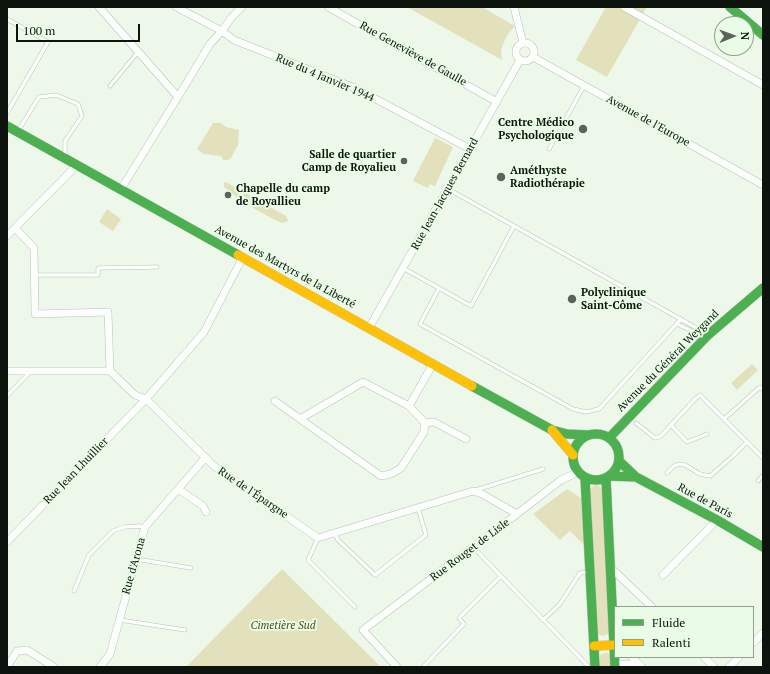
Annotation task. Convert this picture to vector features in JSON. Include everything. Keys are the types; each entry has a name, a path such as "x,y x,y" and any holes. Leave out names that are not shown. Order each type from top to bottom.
{"street":[{"path":"99,7 178,97"},
{"name":"Rue du 4 Janvier 1944","path":"176,7 222,31 234,40 355,88 470,149"},
{"path":"121,189 210,44 242,7"},
{"name":"Rue Geneviève de Gaulle","path":"328,7 497,102"},
{"path":"514,7 523,43"},
{"path":"624,7 763,85"},
{"path":"730,7 763,35"},
{"path":"523,43 531,45 533,48 534,53 530,60 520,60 517,57 516,49 523,43"},
{"name":"Avenue de l'Europe","path":"533,57 763,185"},
{"name":"Rue Jean-Jacques Bernard","path":"369,328 520,60"},
{"name":"Avenue des Martyrs de la Liberté","path":"7,126 552,430 567,434 588,435"},
{"path":"7,236 77,165"},
{"path":"7,371 110,370 108,312 35,314 34,248 15,228"},
{"name":"Rue Jean Lhuillier","path":"7,542 146,399 204,332 243,257"},
{"name":"Avenue du Général Weygand","path":"610,438 706,337 763,288"},
{"path":"409,406 433,364"},
{"name":"Rue de l'Épargne","path":"110,370 135,394 146,399 215,467 318,538"},
{"path":"275,401 300,419 381,476 391,474 401,468 424,432 425,423 409,406 363,382 300,419"},
{"path":"425,423 434,422 466,439"},
{"name":"Avenue des Martyrs de la Liberté","path":"552,430 573,455"},
{"path":"594,434 610,438 617,448 617,467 608,477 593,480 582,475 574,465 573,455 578,442 588,435 594,434"},
{"name":"Rue d'Arona","path":"100,667 110,654 145,527 205,458"},
{"name":"Rue de Paris","path":"618,461 636,477 717,520 763,547"},
{"path":"582,475 590,572 595,667"},
{"name":"Rue Rouget de Lisle","path":"397,667 363,630 561,480 582,475"},
{"path":"608,477 610,568 614,630"},
{"name":"Rue de Paris","path":"608,477 636,477"},
{"path":"178,489 204,506 206,512"},
{"path":"318,538 473,491 482,494 517,514"},
{"path":"664,575 717,520"},
{"path":"610,568 651,606"},
{"path":"754,642 763,632"},
{"path":"594,646 614,645"},
{"path":"7,667 17,651 27,650 48,666"},
{"path":"633,658 642,667"},
{"path":"705,658 714,667"},
{"path":"729,667 738,658"},
{"path":"615,666 632,664 642,667"}],"lane":[{"path":"7,19 48,42 7,114"},
{"path":"110,86 138,52"},
{"path":"549,149 585,85"},
{"path":"17,132 40,97 56,95 78,104 82,116 65,141 64,158"},
{"path":"448,189 681,319 706,337"},
{"path":"403,268 471,306 514,226"},
{"path":"34,275 98,275 98,268 157,267"},
{"path":"439,288 420,324 573,409 586,412 599,409 681,319"},
{"path":"677,324 706,337"},
{"path":"7,396 32,370"},
{"path":"724,419 760,387 763,390"},
{"path":"636,423 655,438 661,436 700,395 763,458"},
{"path":"670,425 687,442 707,434"},
{"path":"667,473 674,466 679,464 685,465 700,474 710,476 747,442"},
{"path":"473,491 543,469"},
{"path":"758,481 763,475"},
{"path":"335,533 338,540 375,575 426,535 418,508"},
{"path":"74,591 90,555 113,531 124,527 145,527"},
{"path":"318,538 308,560 355,607"},
{"path":"473,547 589,667"},
{"path":"136,559 192,568"},
{"path":"543,620 560,604 580,573 590,572"},
{"path":"423,667 464,624 459,618 501,576"},
{"path":"119,620 185,630"}],"green space":[{"path":"407,7 482,7 515,26 508,34 503,44 501,50 502,60"},
{"path":"606,7 647,7 607,77 576,60"},
{"path":"213,123 221,123 226,127 239,130 238,145 231,158 228,160 223,160 221,156 204,154 197,149"},
{"path":"435,138 453,147 435,186 430,184 428,188 413,181"},
{"path":"226,182 286,216 288,221 283,223 277,221 244,203 224,187 224,183"},
{"path":"107,209 121,219 113,231 99,222"},
{"path":"752,364 758,370 737,390 731,383"},
{"path":"595,485 598,485 602,489 610,631 608,634 603,636 599,635 598,632 590,490"},
{"path":"567,489 581,498 584,545 570,531 560,540 533,514"},
{"name":"Cimetière Sud","path":"282,569 381,667 186,667"},
{"path":"607,652 611,656 612,667 599,667 600,655"}],"traffic: fast":[{"path":"730,7 763,35"},
{"path":"7,126 238,255"},
{"path":"609,438 708,335 763,288"},
{"path":"472,386 552,430 567,434 588,435"},
{"path":"592,434 600,434 609,438 615,444 619,457 615,470 609,476 600,480 592,480 583,476 577,470 573,461 573,453 577,444 583,438 592,434"},
{"path":"619,461 636,477 717,520 763,547"},
{"path":"609,476 636,477"},
{"path":"585,478 595,667"},
{"path":"606,478 614,646"},
{"path":"615,658 615,667"}],"traffic: slow":[{"path":"238,255 472,386"},
{"path":"552,430 573,455"},
{"path":"594,646 614,645"}],"place":[{"name":"Centre Médico Psychologique","path":"583,129"},
{"name":"Salle de quartier Camp de Royalieu","path":"404,161"},
{"name":"Améthyste Radiothérapie","path":"501,177"},
{"name":"Chapelle du camp de Royallieu","path":"228,195"},
{"name":"Polyclinique Saint-Côme","path":"572,299"}]}
